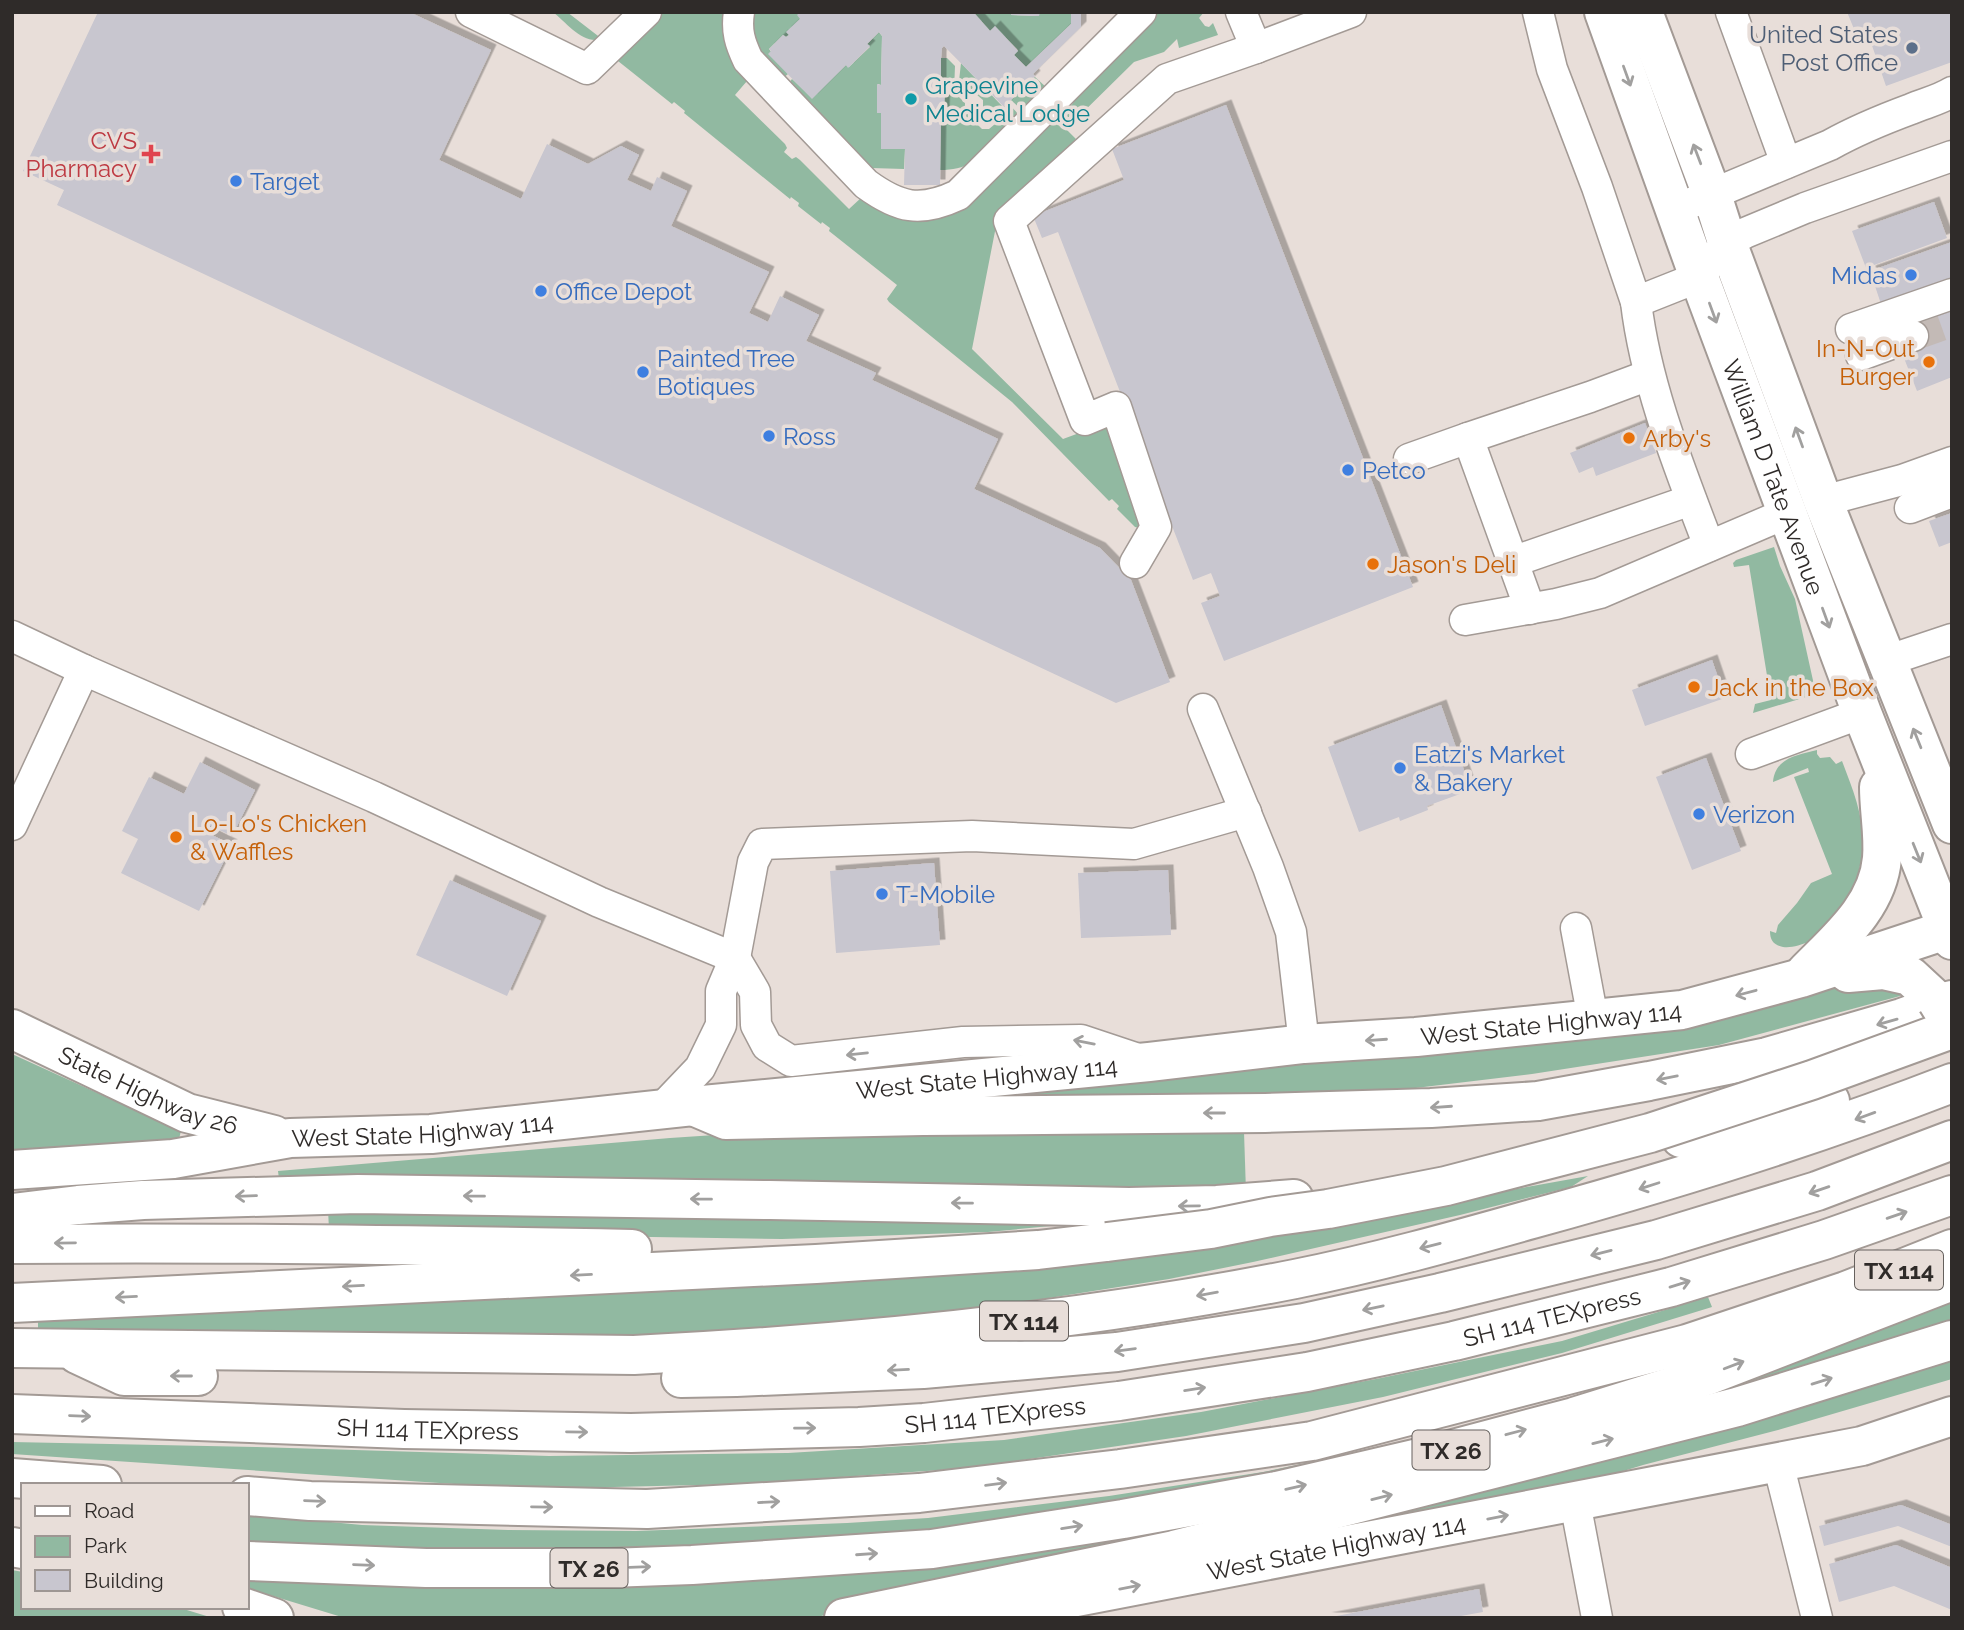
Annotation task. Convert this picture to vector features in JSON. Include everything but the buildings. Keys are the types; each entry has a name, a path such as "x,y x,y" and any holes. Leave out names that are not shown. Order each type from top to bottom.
{"main road":[{"name":"William D Tate Avenue","path":"1604,12 1699,277 1879,759 1950,933"},
{"name":"William D Tate Avenue","path":"1643,12 1823,501 1948,808"},
{"path":"1787,513 1823,501"},
{"path":"1801,978 1862,912 1876,887 1882,860 1879,759"},
{"name":"West State Highway 114","path":"12,1170 173,1159 290,1138 431,1134 1304,1044 1416,1037 1682,1010 1801,978 1950,933"},
{"path":"1801,978 1883,970 1910,976 1948,1014"},
{"path":"677,1108 726,1120 1265,1112 1430,1108 1538,1101 1767,1057 1902,1018 1948,1014"},
{"path":"12,1303 771,1266 1026,1250 1210,1229 1446,1186 1650,1133 1812,1080 1948,1014"},
{"name":"State Highway 26","path":"12,1029 187,1113 290,1138"},
{"path":"12,1213 91,1204 275,1195 770,1199 1129,1207 1217,1205 1340,1196 1535,1170 1786,1115 1952,1062"},
{"name":"TX 114","path":"12,1348 634,1355 735,1350 925,1334 1112,1310 1296,1279 1456,1240 1636,1191 1864,1117 1952,1083"},
{"name":"SH 114 TEXpress","path":"64,1348 124,1376 606,1378 736,1377 923,1369 1117,1352 1304,1323 1656,1240 1817,1191 1952,1140"},
{"name":"SH 114 TEXpress","path":"12,1414 404,1429 631,1433 924,1423 1105,1403 1307,1372 1454,1341 1671,1287 1824,1240 1952,1195"},
{"path":"12,1244 379,1244 731,1251 771,1266"},
{"name":"TX 114","path":"248,1496 310,1502 647,1509 919,1493 1202,1457 1312,1441 1687,1344 1846,1291 1952,1249"},
{"name":"TX 26","path":"248,1560 426,1567 609,1568 765,1561 932,1549 1123,1519 1277,1491 1423,1457 1574,1417 1709,1375 1952,1281"},
{"path":"844,1618 1200,1543 1737,1407 1952,1340"},
{"name":"West State Highway 114","path":"967,1618 1861,1446 1952,1416"},
{"path":"12,1478 76,1483"},
{"path":"248,1609 274,1618"}],"lane":[{"path":"471,12 587,69 646,12"},
{"path":"738,12 736,27 748,60 866,184 885,198 902,205 922,206 943,202 958,195 1141,12"},
{"path":"1241,12 1255,48"},
{"path":"1135,563 1156,527 1116,407 1085,420 1009,221 1167,79 1351,12"},
{"path":"1538,12 1552,69 1597,187 1636,302 1640,338 1649,375 1709,547"},
{"path":"1731,12 1786,163"},
{"path":"1675,209 1910,109 1941,99 1952,92"},
{"path":"1636,302 1699,277 1727,243 1745,233 1805,208 1952,156"},
{"path":"1913,337 1856,342 1952,294"},
{"path":"1409,459 1649,375"},
{"path":"1468,438 1530,609"},
{"path":"1823,501 1902,480 1952,462"},
{"path":"1910,508 1952,492"},
{"path":"1512,562 1691,500"},
{"path":"1465,620 1556,604 1600,593 1787,513"},
{"path":"12,636 374,797 598,902 735,958 755,992 756,1025 767,1046 791,1061 963,1042 1081,1040 1149,1062"},
{"path":"1886,661 1952,639"},
{"path":"12,825 84,670"},
{"path":"1203,709 1268,867 1291,932 1304,1044"},
{"path":"1751,754 1862,713"},
{"path":"677,1108 721,1025 721,991 735,958 753,862 761,844 972,836 1134,845 1246,812"},
{"path":"1576,928 1593,1019"},
{"path":"1778,1463 1817,1618"},
{"path":"1576,1502 1597,1618"}],"green space":[{"path":"553,12 567,12 602,39 582,36"},
{"path":"662,12 725,12 747,81 735,95 785,144 787,148 784,152 792,159 796,157 800,160 849,209 862,197 891,214 906,219 924,220 1065,113 1076,97 1125,50 1159,12 1204,12 1199,18 1205,26 1209,27 1213,23 1218,35 1179,48 1177,39 1164,52 1134,62 1066,129 1076,139 1000,213 972,349 1063,439 1109,422 1146,523 1140,528 1135,527 1117,509 1119,506 1112,499 1109,501 1012,402 889,302 887,299 897,285 829,231 830,228 798,206 799,203 791,197 790,199 684,113 674,102 672,104 618,61 618,55"},
{"path":"751,12 800,12 800,19 787,32 789,35 783,35 769,49 788,74 782,79 760,55 749,20"},
{"path":"1011,12 1011,15 1038,16 1040,13 1071,13 1071,24 1026,67 1014,55 1018,50 995,27 990,31 975,14"},
{"path":"879,32 882,36 881,85 878,84 877,113 881,113 881,148 905,149 904,169 871,168 787,85 792,79 812,98 846,65 849,67 870,47 867,44"},
{"path":"941,58 947,58 955,66 954,92 970,112 975,112 976,123 982,129 989,129 995,124 995,117 983,107 983,100 977,95 967,98 958,90 961,63 1003,107 1008,103 1020,116 973,162 940,170 941,113 944,113 945,86 941,86"},
{"path":"1035,77 1047,88 1024,112 1011,100"},
{"path":"1774,547 1795,599 1816,694 1753,713 1755,704 1771,700 1749,565 1734,567 1733,563"},
{"path":"1817,750 1820,758 1830,757 1836,764 1842,761 1857,803 1863,848 1857,881 1858,892 1825,932 1802,945 1783,947 1773,942 1770,931 1776,933 1778,925 1811,883 1832,874 1794,777 1809,772 1808,768 1773,782 1778,768 1788,759"},
{"path":"1898,986 1900,996 1719,1045 1532,1074 1357,1095 1013,1101 1013,1093 1814,989"},
{"path":"12,1054 181,1131 179,1139 12,1155"},
{"path":"804,1129 1244,1132 1246,1192 279,1179 278,1171 670,1138"},
{"path":"1588,1176 1571,1187 1253,1262 1169,1279 955,1313 763,1329 591,1337 38,1328 38,1319 792,1285 984,1273 1176,1252"},
{"path":"328,1211 1114,1220 988,1232 782,1239 467,1234 329,1228"},
{"path":"1952,1295 1952,1326 1598,1429"},
{"path":"1708,1297 1712,1307 1562,1353 1383,1397 1186,1436 968,1468 743,1484 528,1489 12,1454 12,1442 549,1456 788,1453 1004,1440 1201,1412 1376,1379 1562,1341"},
{"path":"1952,1357 1952,1379 1778,1430 1591,1481 1299,1542 1358,1520 1452,1495 1531,1480 1615,1454 1784,1413 1911,1373"},
{"path":"1384,1447 1386,1456 942,1535 586,1553 248,1542 248,1514 362,1525 508,1530 636,1531 847,1523 928,1518 1109,1496 1263,1472"},
{"path":"1176,1527 1174,1539 812,1618 345,1618 248,1588 248,1571 672,1582 828,1576 976,1558"},
{"path":"12,1570 21,1572 21,1609 184,1609 213,1618 12,1618"}],"tunnel":[{"path":"1913,336 1952,322"}],"place":[{"name":"United States Post Office","path":"1912,48"},
{"name":"Grapevine Medical Lodge","path":"911,99"},
{"name":"CVS Pharmacy","path":"151,154"},
{"name":"Target","path":"236,181"},
{"name":"Midas","path":"1911,275"},
{"name":"Office Depot","path":"541,291"},
{"name":"In-N-Out Burger","path":"1929,362"},
{"name":"Painted Tree Botiques","path":"643,372"},
{"name":"Ross","path":"769,436"},
{"name":"Arby's","path":"1629,438"},
{"name":"Petco","path":"1348,470"},
{"name":"Jason's Deli","path":"1373,564"},
{"name":"Jack in the Box","path":"1694,687"},
{"name":"Eatzi's Market & Bakery","path":"1400,768"},
{"name":"Verizon","path":"1699,814"},
{"name":"Lo-Lo's Chicken & Waffles","path":"176,837"},
{"name":"T-Mobile","path":"882,894"}]}
